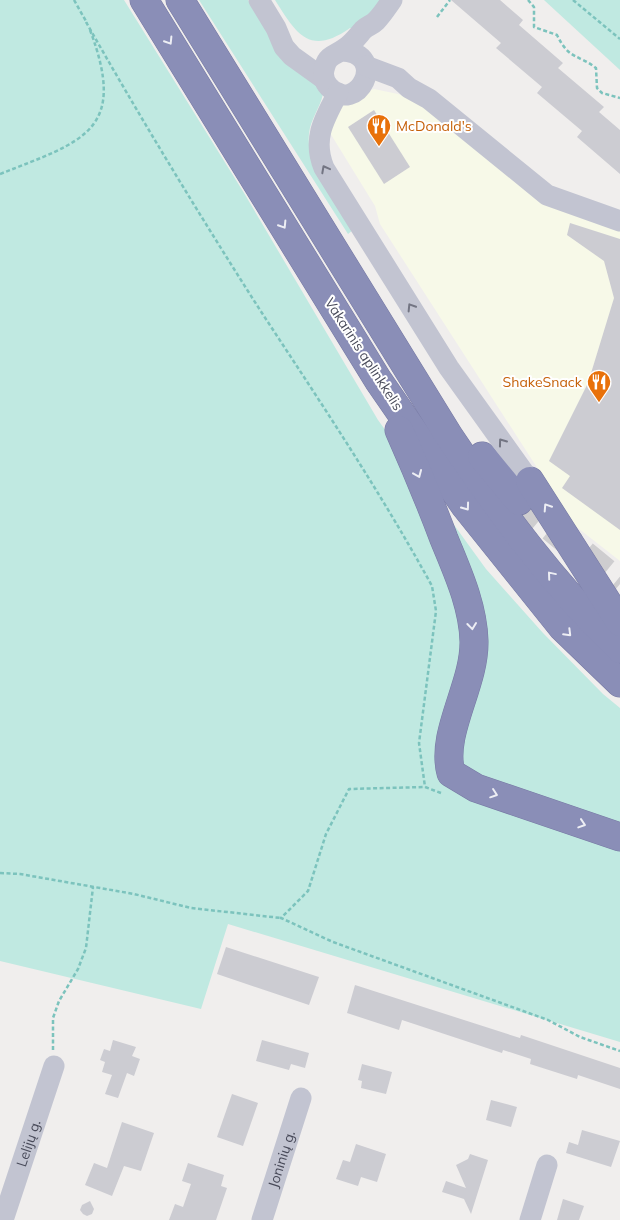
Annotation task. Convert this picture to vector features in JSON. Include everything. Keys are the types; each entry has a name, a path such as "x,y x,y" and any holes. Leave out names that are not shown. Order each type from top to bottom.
{"highway":[{"name":"Vakarinis aplinkkelis","path":"144,0 378,380 500,552 562,627 620,683"},
{"name":"Vakarinis aplinkkelis","path":"180,0 444,428 490,497 570,597 620,649"},
{"path":"243,104 269,132 292,164 386,304 471,441 498,478 525,491 620,622"},
{"path":"378,380 454,561 472,621 474,642 472,665 449,743 447,759 451,773 476,788 620,837"}],"street":[{"path":"259,0 276,28 284,47 292,56 340,88 376,86 395,89 409,88"},
{"path":"392,0 375,23 365,64 366,80 340,88 322,123 318,147 324,168 525,491"},
{"path":"340,88 325,64 365,28 375,23"},
{"path":"276,28 298,47 312,53 339,52 357,54 365,64 398,78 409,88 429,99 547,195 620,221"},
{"name":"Lelijų g.","path":"3,1220 54,1066"},
{"name":"Joninių g.","path":"262,1220 301,1098"},
{"path":"530,1220 547,1165"}],"path":[{"path":"74,0 127,94 261,310 297,363 432,586 436,611 419,743 425,787"},
{"path":"437,17 450,0"},
{"path":"528,0 534,6 534,27 557,35 562,46 576,59 588,62 596,68 597,88 602,93 620,98"},
{"path":"574,0 620,40"},
{"path":"0,174 43,157 87,133 97,121 105,90 100,58 86,22"},
{"path":"281,918 308,890 326,834 349,789 425,787 443,794"},
{"path":"0,873 20,874 134,894 190,908 281,918 333,942 548,1020 580,1037 620,1051"},
{"path":"54,1066 53,1018 59,1001 78,969 86,948 93,887"}],"shaded area":[{"path":"374,89 398,94 426,105 620,229 620,561 574,525 380,224 375,206 327,128 337,110 349,99"}],"green space":[{"path":"0,0 124,0 244,193 378,420 486,569 543,633 603,694 620,708 620,1042 228,924 201,1009 0,961"},
{"path":"199,0 248,0 277,47 305,70 323,94 310,129 309,146 317,171 354,229 348,234"},
{"path":"275,0 382,0 357,29 350,28 336,36 314,41 297,31"},
{"path":"544,0 620,0 620,70"}],"building":[{"path":"451,0 500,0 523,20 519,25 563,63 558,68 604,107 599,112 620,130 620,174 577,137 582,131 537,93 542,87 496,48 501,43"},
{"name":"McDonald's","path":"374,110 410,167 384,184 348,127"},
{"path":"570,223 620,239 620,530 562,488 570,476 549,461 588,383 614,298 604,261 567,235"},
{"path":"226,947 319,977 309,1005 217,974"},
{"path":"355,985 520,1038 521,1035 620,1068 620,1089 578,1075 577,1079 530,1064 531,1059 503,1050 502,1053 402,1020 399,1030 347,1013"},
{"path":"113,1040 136,1047 132,1056 140,1059 134,1076 127,1073 118,1098 105,1094 112,1075 102,1072 105,1062 100,1060 104,1049 110,1051"},
{"path":"262,1040 309,1053 305,1068 291,1064 289,1070 256,1061"},
{"path":"362,1064 392,1072 386,1094 361,1088 362,1081 358,1080"},
{"path":"232,1094 258,1103 243,1146 217,1137"},
{"path":"491,1100 517,1107 511,1127 486,1120"},
{"path":"122,1122 154,1133 141,1171 124,1166 112,1196 85,1185 94,1163 107,1168"},
{"path":"582,1130 620,1141 611,1167 566,1153 569,1142 578,1145"},
{"path":"356,1144 386,1154 377,1182 361,1177 358,1186 336,1179 343,1160 350,1162"},
{"path":"470,1154 488,1160 471,1214 464,1199 442,1192 446,1181 466,1188 456,1165 468,1159"},
{"path":"188,1163 224,1175 221,1186 227,1188 216,1220 169,1220 175,1204 183,1207 191,1184 182,1181"},
{"path":"563,1199 584,1206 579,1220 557,1220"},
{"path":"90,1201 94,1209 92,1214 87,1216 80,1210 82,1205"}],"tunnel":[{"path":"519,501 620,584"}],"place":[{"name":"McDonald's","path":"379,147"},
{"name":"ShakeSnack","path":"599,403"}]}
